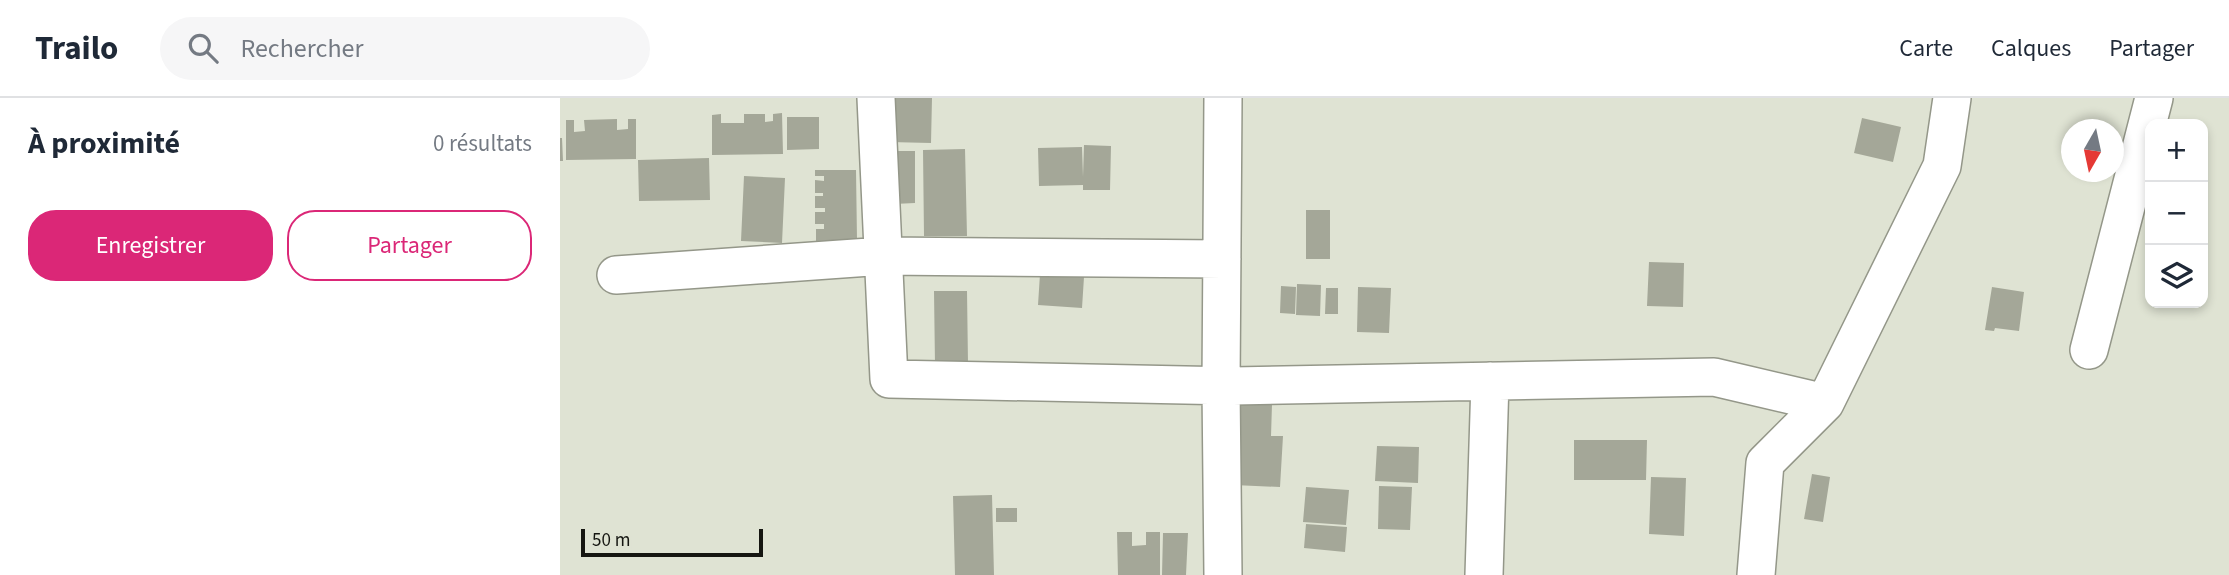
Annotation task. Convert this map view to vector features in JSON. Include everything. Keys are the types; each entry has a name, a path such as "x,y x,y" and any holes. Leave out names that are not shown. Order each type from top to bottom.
{"street":[{"path":"876,98 889,379 1221,386 1714,377 1825,403"},
{"path":"1223,98 1223,575"},
{"path":"1756,575 1765,463 1825,403 1942,166 1952,98"},
{"path":"2089,350 2154,98"},
{"path":"617,275 884,256 1222,259"},
{"path":"1484,575 1490,381"}],"building":[{"path":"890,98 932,98 931,143 889,142"},
{"path":"782,113 783,154 712,155 712,115 721,114 721,123 744,123 744,114 765,114 765,122 773,121 773,114"},
{"path":"787,117 819,117 819,149 787,150"},
{"path":"1862,118 1901,127 1893,162 1854,153"},
{"path":"617,119 617,130 628,129 628,119 636,119 636,159 566,160 566,120 574,120 574,132 585,131 584,120"},
{"path":"562,138 563,161 560,161"},
{"path":"1084,145 1111,146 1110,190 1083,190 1083,185 1039,186 1038,148 1082,147 1083,177"},
{"path":"965,149 967,236 924,236 923,150"},
{"path":"893,151 915,151 915,203 894,204"},
{"path":"709,158 710,200 639,201 638,160"},
{"path":"815,170 856,170 857,240 816,241 816,229 824,229 824,224 815,224 815,212 825,212 825,208 815,208 815,196 823,196 823,193 815,193 815,180 824,181 824,176 815,176"},
{"path":"744,176 785,178 782,243 741,241"},
{"path":"1306,210 1330,210 1330,259 1306,259"},
{"path":"1649,262 1684,263 1683,307 1647,306"},
{"path":"1040,274 1084,277 1082,308 1038,305"},
{"path":"1297,284 1321,285 1320,316 1296,315"},
{"path":"1281,286 1296,287 1295,314 1280,313"},
{"path":"1358,287 1391,288 1389,333 1357,332"},
{"path":"1992,287 2024,292 2019,331 1995,328 1994,331 1985,330"},
{"path":"1326,288 1338,288 1338,314 1325,314"},
{"path":"934,291 967,291 968,364 935,365"},
{"path":"1238,403 1272,404 1271,436 1283,436 1280,487 1234,485"},
{"path":"1574,440 1647,440 1646,480 1574,480"},
{"path":"1377,446 1419,447 1418,483 1375,481"},
{"path":"1812,474 1830,477 1823,522 1804,519"},
{"path":"1651,477 1686,478 1684,536 1649,534"},
{"path":"1379,486 1412,487 1410,530 1378,529"},
{"path":"1306,487 1349,490 1346,525 1303,522"},
{"path":"992,495 994,575 955,575 953,496"},
{"path":"996,508 1017,508 1017,522 996,522"},
{"path":"1306,524 1347,527 1345,552 1304,548"},
{"path":"1117,532 1132,532 1132,546 1146,545 1146,532 1160,532 1160,575 1118,575"},
{"path":"1163,533 1188,533 1186,575 1162,575"}]}
